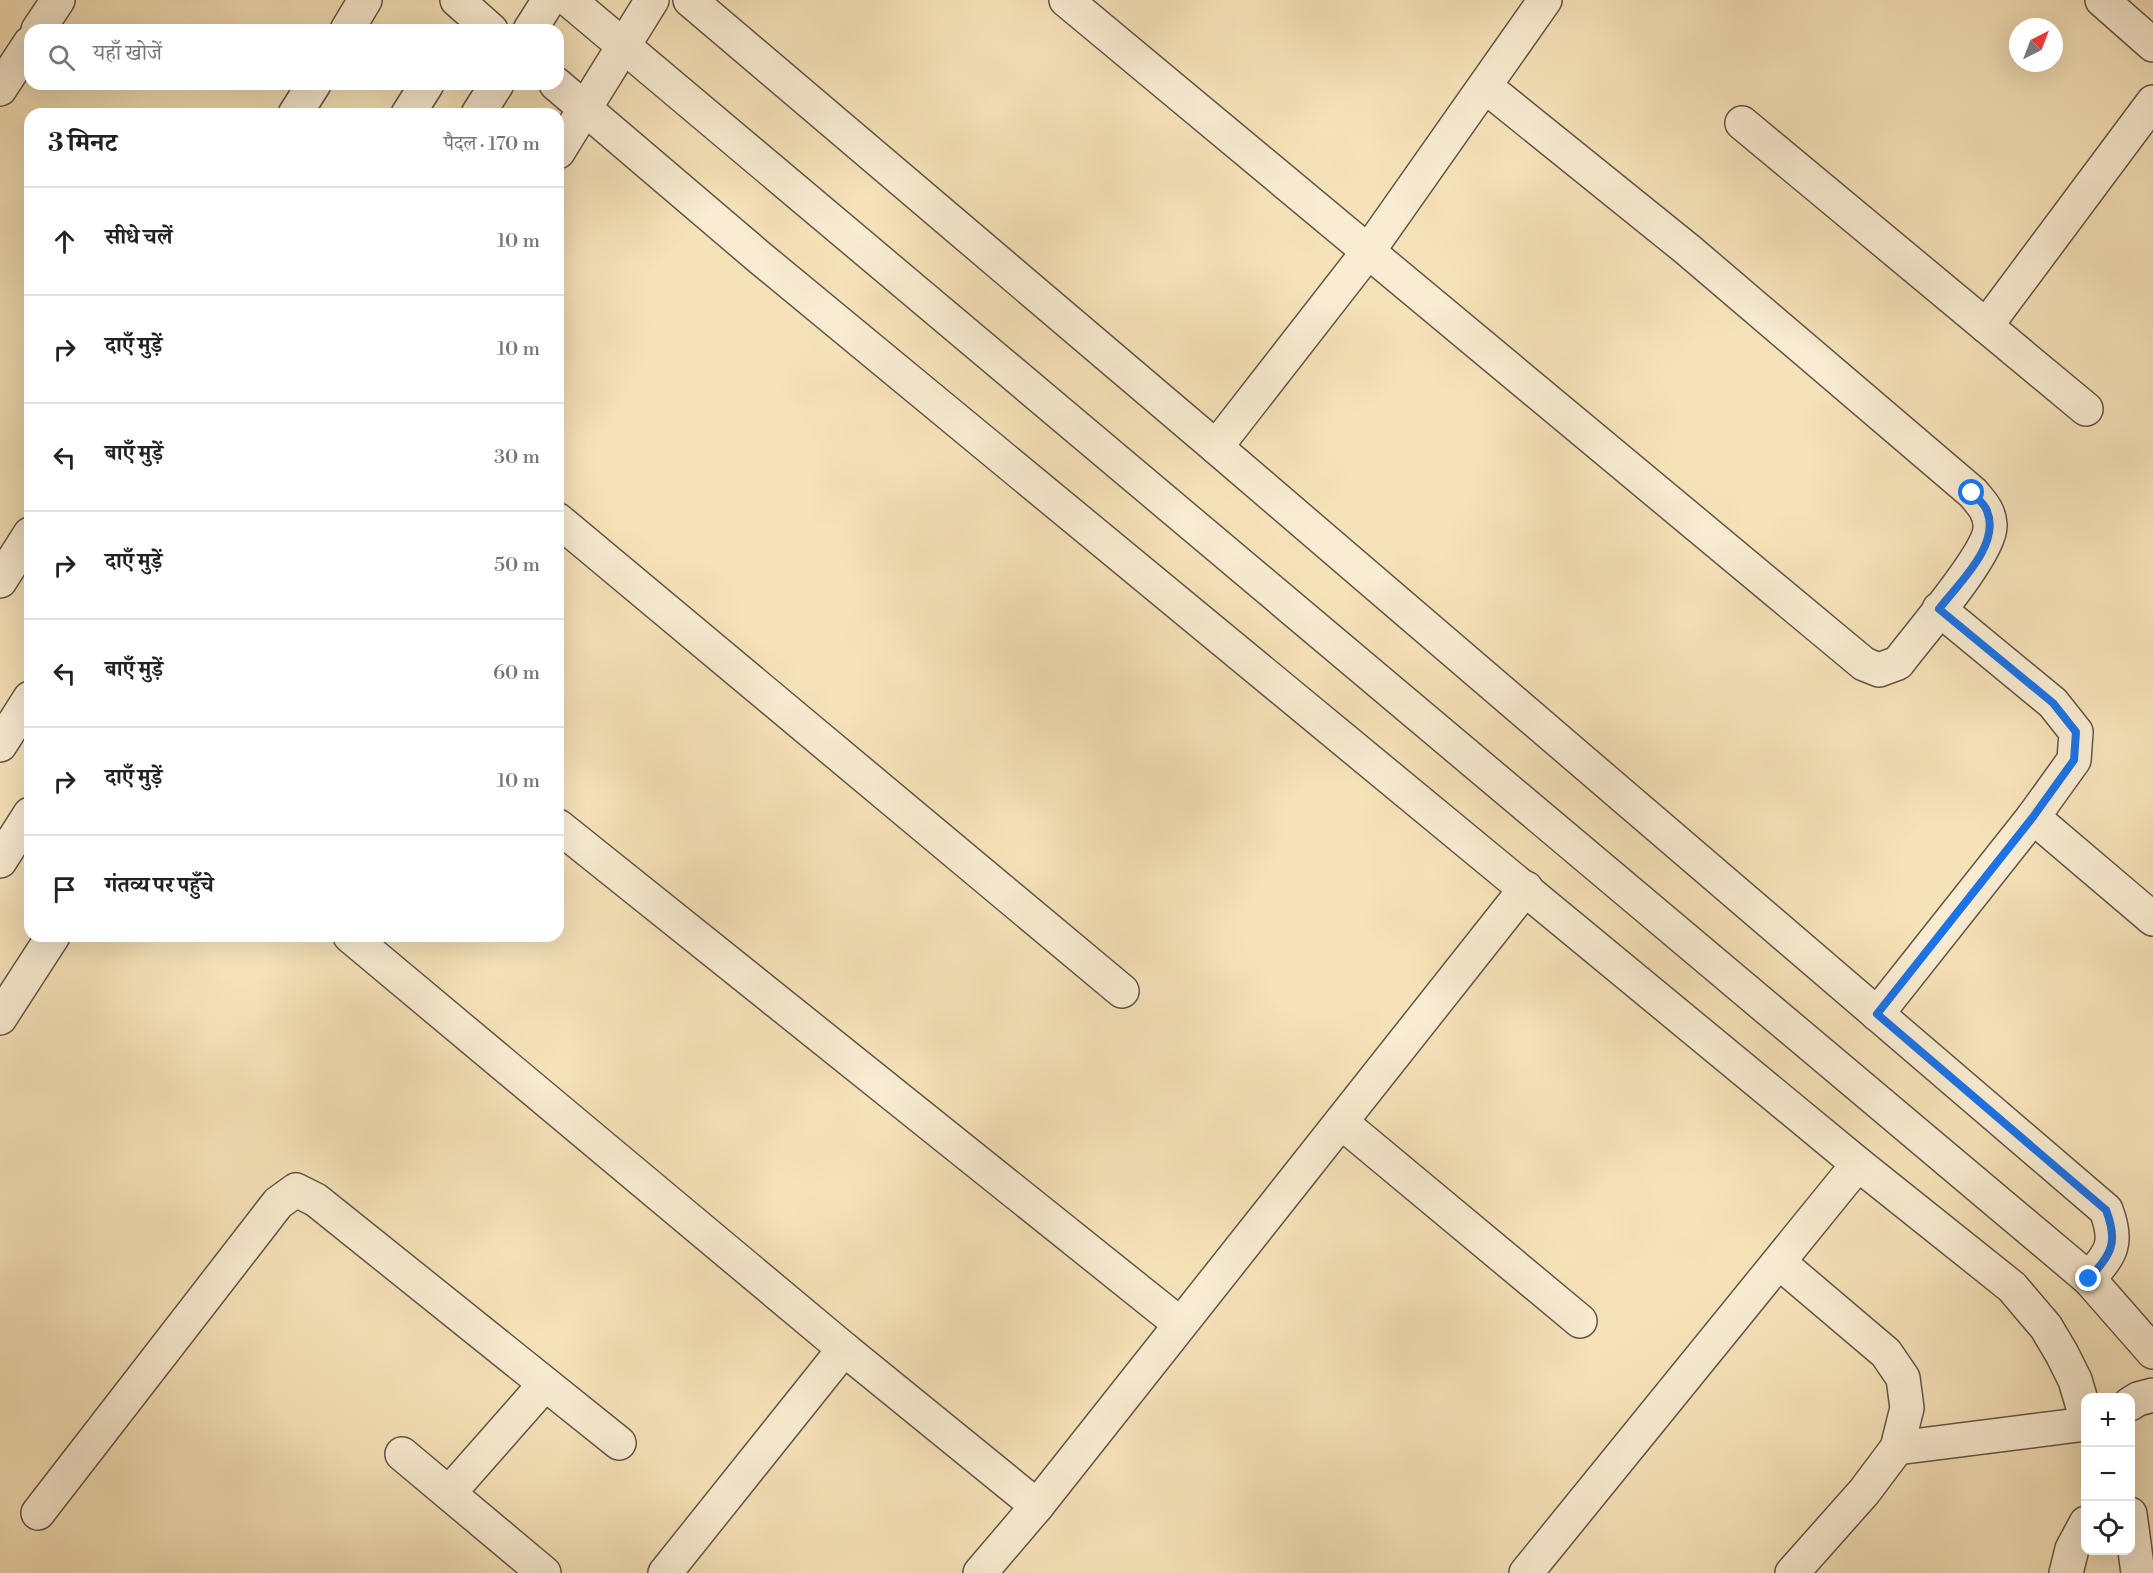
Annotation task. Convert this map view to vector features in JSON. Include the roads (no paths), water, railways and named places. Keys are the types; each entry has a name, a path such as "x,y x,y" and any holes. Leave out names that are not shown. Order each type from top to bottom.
{"street":[{"path":"42,24 58,0"},
{"path":"350,24 365,0"},
{"path":"534,24 549,0"},
{"path":"569,0 2089,1279 2151,1348"},
{"path":"564,142 652,0"},
{"path":"690,0 1216,447 2106,1210 2114,1230 2110,1254 2089,1279"},
{"path":"1066,0 1367,253 1864,664 1879,670 1898,663 1979,557 1991,526 1987,509 1687,249 1486,87"},
{"path":"1216,447 1367,253 1486,87 1545,0"},
{"path":"2102,0 2153,45"},
{"path":"0,89 24,52"},
{"path":"299,108 310,90"},
{"path":"412,108 423,90"},
{"path":"482,108 493,90"},
{"path":"563,90 759,257 1858,1164 2012,1287 2046,1327 2075,1380 2081,1402"},
{"path":"1986,326 2153,102"},
{"path":"1742,123 2086,409"},
{"path":"564,525 1122,991"},
{"path":"0,581 24,543"},
{"path":"1877,1014 2033,817 2074,760 2076,732 2053,703 1939,609"},
{"path":"0,745 24,707"},
{"path":"2033,817 2153,920"},
{"path":"0,861 24,823"},
{"path":"564,831 1180,1324"},
{"path":"980,1573 1037,1506 1526,888"},
{"path":"0,1018 49,942"},
{"path":"357,942 844,1349 1037,1506"},
{"path":"1341,1122 1580,1320"},
{"path":"1526,1573 1780,1263 1858,1164"},
{"path":"38,1513 278,1203 296,1190 316,1200 619,1443"},
{"path":"1780,1263 1886,1353 1903,1378 1907,1408 1897,1448 1864,1492 1792,1573"},
{"path":"665,1573 844,1349"},
{"path":"449,1493 545,1384"},
{"path":"2135,1401 2153,1395"},
{"path":"1897,1448 2081,1425"},
{"path":"402,1454 544,1573"},
{"path":"2135,1514 2153,1519"},
{"path":"2066,1573 2072,1549 2081,1531"},
{"path":"2135,1550 2138,1573"}]}
